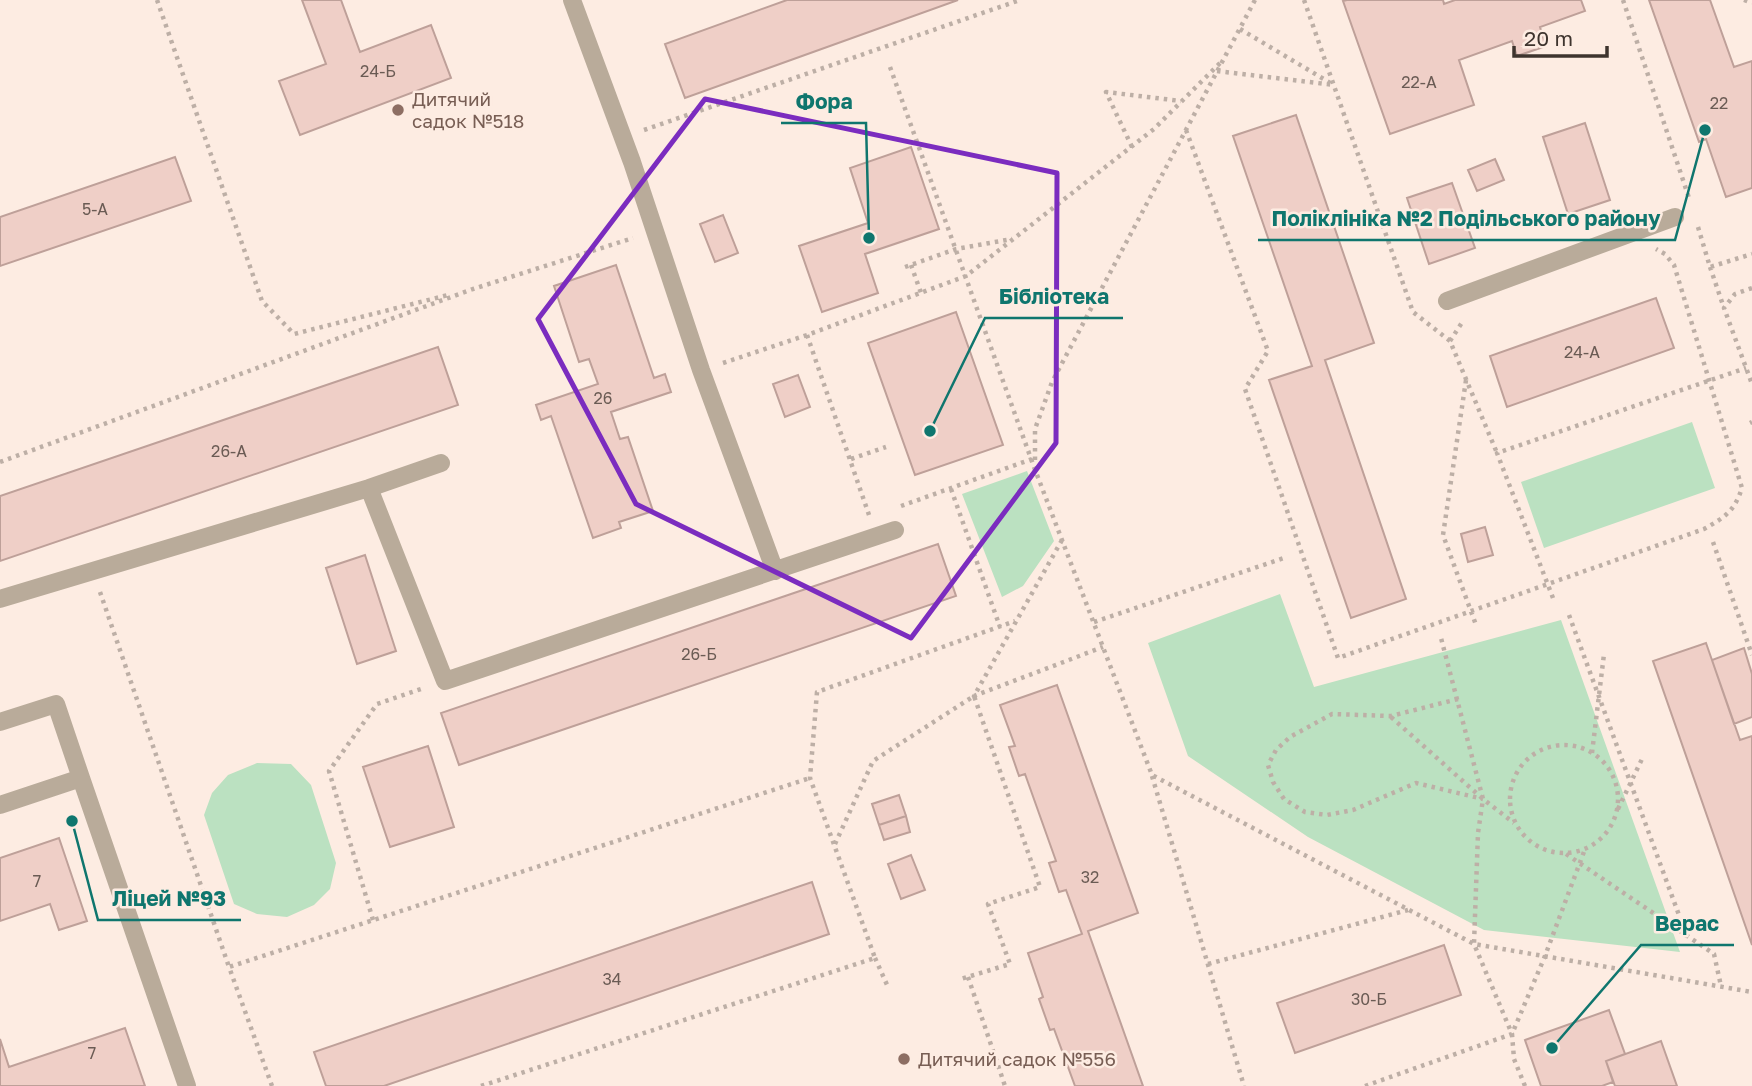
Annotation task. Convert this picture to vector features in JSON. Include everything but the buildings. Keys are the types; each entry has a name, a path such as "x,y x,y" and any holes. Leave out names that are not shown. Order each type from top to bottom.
{"lane":[{"path":"572,0 632,162 701,370 775,571"},
{"path":"1447,301 1675,217"},
{"path":"0,599 369,488 441,463"},
{"path":"369,488 445,681 895,530"},
{"path":"0,722 56,705 187,1086"},
{"path":"0,805 81,778"}],"path":[{"path":"157,0 262,301 294,334 472,289"},
{"path":"640,131 1020,0"},
{"path":"1034,467 1035,429 1052,382 1255,0"},
{"path":"1304,0 1413,312 1450,341 1553,598"},
{"path":"1623,0 1693,210"},
{"path":"1744,0 1752,4"},
{"path":"1240,29 1334,85"},
{"path":"701,370 807,335 965,276 1132,147 1223,60"},
{"path":"890,67 1034,467 1152,775 1244,1086"},
{"path":"1217,71 1334,85"},
{"path":"1132,147 1106,92 1182,101"},
{"path":"1186,130 1268,351 1245,389 1338,658 1704,529 1725,517 1736,505 1742,488 1674,265 1665,254 1647,247"},
{"path":"1697,223 1752,384"},
{"path":"0,462 472,289 641,235"},
{"path":"905,267 956,248 1013,239"},
{"path":"1710,267 1752,254"},
{"path":"911,265 921,293"},
{"path":"1724,308 1735,294 1752,288"},
{"path":"1450,341 1464,319"},
{"path":"807,335 869,515 880,512"},
{"path":"1497,453 1746,368"},
{"path":"1466,379 1443,535 1476,625"},
{"path":"851,459 886,447"},
{"path":"891,509 1032,459"},
{"path":"951,489 1000,627"},
{"path":"961,979 1010,964 988,904 1041,887 974,696 1062,540"},
{"path":"1713,542 1752,655"},
{"path":"1094,622 1287,557"},
{"path":"93,571 272,1086"},
{"path":"1569,615 1687,937"},
{"path":"888,987 810,778 817,692 1015,621"},
{"path":"1441,638 1483,799 1478,833 1474,944 1511,1034 1514,1059 1525,1086"},
{"path":"834,846 873,761 974,696 1103,647"},
{"path":"1592,753 1604,654"},
{"path":"373,920 329,771 377,704 445,681"},
{"path":"1458,699 1391,716 1332,714 1290,737 1276,750 1268,765 1273,782 1284,799 1306,812 1327,815 1353,810 1416,783 1483,799"},
{"path":"1391,716 1483,799 1514,823 1525,838 1555,853 1586,849 1601,838 1612,823 1642,759"},
{"path":"1514,823 1510,798 1512,783 1521,766 1535,753 1547,747 1566,745 1592,753 1601,760 1612,776 1617,788 1617,807 1612,823"},
{"path":"1152,775 1474,944 1752,992"},
{"path":"229,967 810,778"},
{"path":"1365,1086 1511,1034 1545,956 1586,849"},
{"path":"1566,853 1714,954 1721,986"},
{"path":"1208,964 1408,910"},
{"path":"481,1086 875,958"},
{"path":"968,977 1005,1086"}],"highlighted area":[{"path":"705,99 1057,173 1056,443 911,638 636,504 538,319"}],"green space":[{"path":"1692,422 1715,488 1544,548 1521,482"},
{"path":"1027,471 1054,541 1023,586 1002,597 962,494"},
{"path":"1280,594 1314,687 1561,620 1680,952 1484,930 1308,837 1188,756 1148,643"},
{"path":"257,763 291,764 311,785 336,863 330,889 314,905 287,917 257,914 234,904 204,815 212,793 228,775"}],"place":[{"name":"Дитячий садок №518","path":"398,110"},
{"name":"Поліклініка №2 Подільського району","path":"1705,130"},
{"name":"Фора","path":"869,238"},
{"name":"Бібліотека","path":"930,431"},
{"name":"Ліцей №93","path":"72,821"},
{"name":"Верас","path":"1552,1048"},
{"name":"Дитячий садок №556","path":"904,1059"}]}
